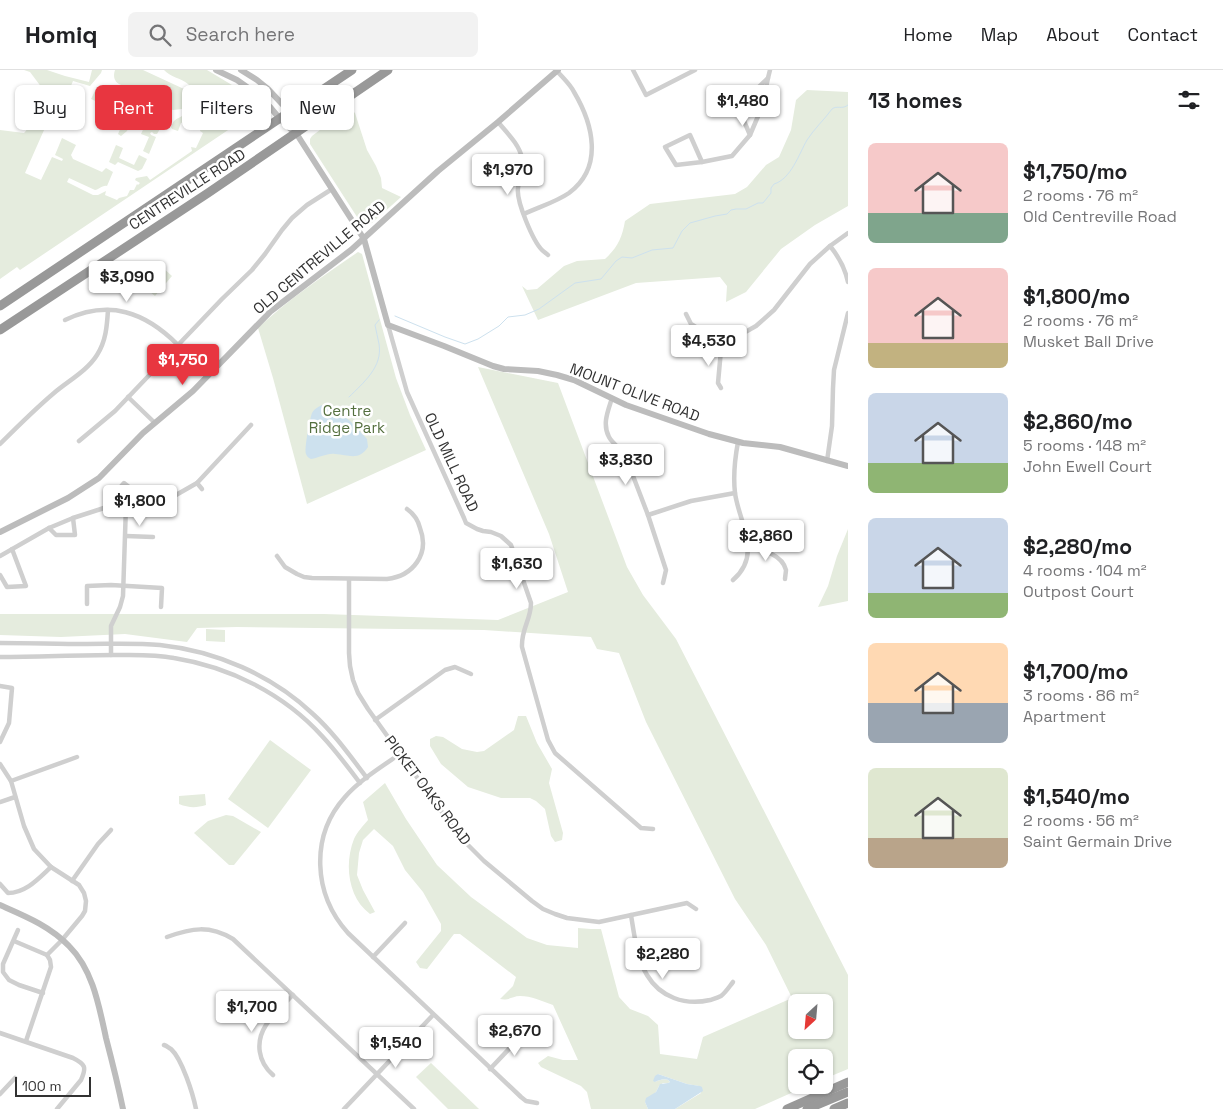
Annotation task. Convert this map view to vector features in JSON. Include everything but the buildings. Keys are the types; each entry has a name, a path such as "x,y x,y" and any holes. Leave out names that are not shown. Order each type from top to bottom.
{"highway":[{"name":"CENTREVILLE ROAD","path":"330,85 352,70"},
{"name":"CENTREVILLE ROAD","path":"0,330 208,193 388,70"},
{"name":"CENTREVILLE ROAD","path":"0,306 280,119"},
{"path":"787,1109 848,1082"},
{"path":"808,1109 848,1092"},
{"path":"834,1109 848,1103"}],"street":[{"path":"216,70 254,92 296,133"},
{"path":"241,70 268,89 281,104"},
{"path":"633,70 646,95 695,70"},
{"path":"702,162 690,135 665,147 676,165 702,162 732,156 750,136 762,107 770,70"},
{"path":"524,214 572,190 584,176 589,166 592,135 575,93 558,71"},
{"name":"OLD CENTREVILLE ROAD","path":"0,532 68,498 93,483 138,438 193,391 271,311 364,239 438,171 558,71"},
{"path":"750,136 738,108 768,78"},
{"path":"498,122 519,148 522,156 522,169 517,194 519,202 537,242 548,255"},
{"name":"OLD MILL ROAD","path":"296,133 364,239 407,392 466,523 477,529 501,536 511,545 532,603 532,611 523,632 522,647 548,740 556,753 641,828 653,829"},
{"path":"79,441 105,420 252,270 292,218 307,205 332,189"},
{"path":"686,314 691,324 705,333 722,340 740,335 761,322 774,310 810,264 848,233"},
{"path":"830,246 839,257 848,282"},
{"path":"65,320 87,312 108,310 125,312 144,319 165,332 178,344"},
{"path":"0,444 39,406 94,360 105,338 108,310"},
{"path":"827,461 832,426 834,370 848,313"},
{"name":"MOUNT OLIVE ROAD","path":"388,325 493,366 504,369 538,371 566,377 626,404 709,434 738,442 780,448 848,466"},
{"path":"721,388 718,383 722,340"},
{"path":"128,397 155,423"},
{"path":"612,398 605,427 610,438 625,455 648,514 666,570 663,583"},
{"path":"0,556 49,528 73,518 110,506 147,504 176,495 197,483 251,425"},
{"path":"733,580 744,565 749,547 735,493 735,467 738,442"},
{"path":"110,506 112,497 124,483 138,495 138,504"},
{"path":"197,483 202,489"},
{"path":"648,514 691,502 735,493"},
{"path":"111,655 111,626 120,608 124,586 126,505"},
{"path":"277,556 285,567 304,577 394,578 406,574 415,565 422,551 423,543 423,534 418,521 407,509"},
{"path":"49,528 56,534 75,535 73,518"},
{"path":"126,536 153,537"},
{"path":"749,547 767,551 780,560 786,571 785,579"},
{"path":"0,575 7,587 26,586 12,549"},
{"name":"PICKET OAKS ROAD","path":"349,579 350,666 358,692 375,720 454,829 484,861 537,905 567,918 599,922 686,903 696,909"},
{"path":"87,604 87,586 111,585 162,588 161,607"},
{"path":"0,643 145,644 177,647 220,658 254,673 282,690 312,713 332,732 367,778"},
{"path":"0,656 142,655 195,662 229,673 262,689 294,710 322,735 360,783"},
{"path":"375,720 446,670 456,667 471,674"},
{"path":"0,686 12,688 9,723 0,742"},
{"path":"400,754 360,783 344,798 335,810 324,836 321,850 320,875 327,901 348,933 373,958 521,1097 526,1101 537,1103"},
{"path":"11,780 77,757"},
{"path":"0,764 11,780 24,826 34,849 51,866 79,885 86,901 85,910 62,940 47,955"},
{"path":"0,802 15,797"},
{"path":"72,881 98,844 111,830"},
{"path":"0,884 8,893 14,893 32,885 51,866"},
{"path":"0,905 38,922 69,946 79,958 92,985 123,1109"},
{"path":"631,915 637,948 646,973 655,986 673,998 686,1002 701,1002 719,997 728,990 733,982"},
{"path":"373,958 405,923"},
{"path":"167,938 197,929 212,930 226,934 238,943 414,1109"},
{"path":"18,930 3,964 3,972 14,983 43,993"},
{"path":"14,940 47,955 52,967 26,1041"},
{"path":"273,1076 262,1062 260,1038 268,1022 293,995"},
{"path":"344,1109 434,1015"},
{"path":"490,1068 526,1031"},
{"path":"0,1033 82,1062 84,1068 82,1080 57,1109"},
{"path":"164,1045 178,1058 194,1098 196,1109"},
{"path":"1,1093 15,1078"}],"green space":[{"path":"24,70 47,70 89,82 92,70 102,70 90,86 73,81 71,85 40,85 30,72"},
{"path":"115,70 143,70 182,88 182,109 172,110 172,85 121,85 114,78"},
{"path":"164,70 207,70 232,85 189,85"},
{"path":"807,90 848,92 848,206 815,225 781,249 746,292 726,302 727,286 720,277 636,283 538,320 522,286 527,290 537,289 564,266 577,261 605,259 619,242 625,221 650,204 735,194 747,187 766,165 779,157 791,130 796,100"},
{"path":"95,91 95,101 91,99"},
{"path":"354,112 367,150 381,178 382,188 401,197 372,223 365,224 359,220 310,144 312,136 320,130 354,130"},
{"path":"182,116 182,123 178,131 172,129 176,119"},
{"path":"0,130 24,133 27,130 44,130 25,173 41,180 52,157 62,161 63,159 55,155 62,138 76,145 71,155 73,159 102,172 106,168 113,172 107,186 96,190 69,178 67,182 93,195 106,191 105,195 117,200 127,196 130,190 134,190 137,184 140,183 135,180 136,178 147,176 150,180 192,151 191,147 196,148 203,133 200,130 228,130 20,270 17,267 0,279"},
{"path":"120,130 127,130 121,136 118,134"},
{"path":"143,130 159,130 157,134 150,133 156,137 149,154 143,151 149,137 141,134"},
{"path":"116,145 123,148 119,158 134,165 139,155 147,159 142,169 138,171 118,162 115,165 109,162"},
{"name":"Centre Ridge Park","path":"358,252 362,254 396,378 426,450 307,504 258,328 319,279"},
{"path":"162,267 172,276 155,296 144,287"},
{"path":"478,367 558,383 627,567 643,595 676,639 848,975 848,1069 833,1075 833,1049 788,1049 789,1094 755,1109 675,1109 701,1093 699,1086 658,1074 655,1082 665,1079 670,1082 659,1086 656,1092 645,1102 648,1109 591,1109 587,1092 581,1086 541,1067 538,1063 548,1056 563,1060 578,1060 553,1005 524,996 500,999 513,986 516,977 460,934 454,934 427,969 420,968 416,962 441,931 441,924 423,892 405,870 393,846 374,829 363,840 359,853 357,875 375,912 370,914 357,899 350,880 349,859 351,849 355,836 368,820 363,802 385,783 406,819 437,865 471,897 527,938 547,945 578,948 578,928 601,929 619,997 630,1009 648,1016 658,1025 660,1054 697,1059 703,1037 788,1000 788,1039 833,1039 833,994 790,994 766,945 735,899 646,722 619,653 597,649 591,637 484,630 237,627 197,628 187,642 125,634 61,637 0,635 0,614 324,614 498,620 568,592 549,534"},
{"path":"848,529 848,601 818,607 828,586"},
{"path":"206,629 225,630 225,642 206,641"},
{"path":"518,716 526,716 537,743 552,769 549,783 563,833 562,840 555,842 551,836 545,809 536,801 530,798 501,798 468,787 441,764 430,746 430,739 436,736 443,737 462,749 477,752 484,751 514,730"},
{"path":"270,740 311,770 268,828 228,799"},
{"path":"205,794 206,805 192,807 179,804 179,796"},
{"path":"226,815 233,816 261,832 234,865 229,865 194,833 208,821"},
{"path":"431,1063 479,1109 448,1109 416,1077"}],"water":[{"path":"322,405 327,405 350,421 367,439 368,447 365,451 357,456 332,454 311,459 307,457 307,434 311,416 314,410"},
{"path":"658,1074 687,1084 700,1086 703,1091 675,1109 648,1109 645,1102 646,1098 656,1092 660,1084 670,1082 665,1079 653,1081"}],"waterway":[{"path":"395,316 465,344 478,339 499,326 508,317 525,315 539,309 575,283 601,279 616,261 622,257 632,258 652,250 673,248 682,231 690,223 727,214 731,210 746,209 758,203 763,203 771,193 771,188 774,184 790,172 807,140 832,109 848,105"},
{"path":"349,397 371,374 378,360 379,344 375,325 379,320"}]}
